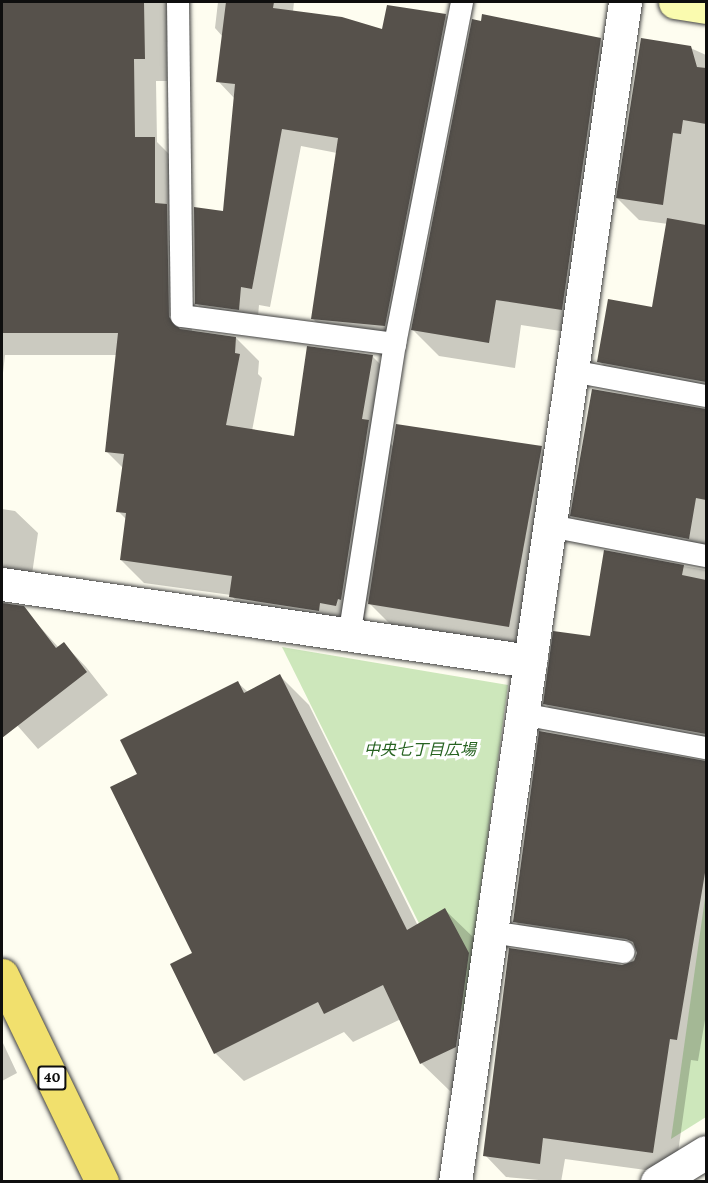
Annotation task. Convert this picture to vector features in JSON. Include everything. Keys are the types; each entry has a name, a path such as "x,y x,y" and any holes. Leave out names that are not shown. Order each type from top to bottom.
{"main road":[{"name":"40","path":"2,975 102,1182"}],"street":[{"path":"455,1182 625,2"},
{"path":"675,2 706,7"},
{"path":"2,584 349,637 530,661"},
{"path":"657,1182 706,1152"}],"lane":[{"path":"178,2 182,316 395,344"},
{"path":"349,637 395,344 462,2"},
{"path":"572,371 706,396"},
{"path":"550,526 706,556"},
{"path":"522,714 706,748"},
{"path":"491,932 624,952"}],"green space":[{"name":"中央七丁目広場","path":"282,647 508,685 464,1014"},
{"path":"706,891 706,1117 671,1139"}],"building":[{"path":"2,2 144,2 145,59 134,59 135,137 155,137 155,203 167,204 169,317 180,329 236,337 235,353 240,354 226,425 294,436 307,346 373,355 362,419 369,420 341,600 338,599 336,606 320,603 319,611 229,597 232,576 120,560 126,513 116,512 124,454 105,452 118,333 2,333"},
{"path":"226,2 274,2 273,8 342,17 382,29 387,5 446,14 385,326 311,319 338,138 282,129 252,289 241,287 239,310 195,304 194,207 223,211 235,84 216,82"},
{"path":"482,14 601,38 562,310 496,300 489,343 411,330 472,19 481,21"},
{"path":"641,38 691,46 697,67 706,68 706,124 683,120 681,134 673,133 663,205 616,198"},
{"path":"667,218 706,225 706,382 597,362 608,299 652,307"},
{"path":"592,389 706,409 706,500 696,498 689,539 570,516"},
{"path":"396,424 542,446 509,627 368,604"},
{"path":"604,550 684,565 682,575 706,580 706,734 543,704 553,631 590,636"},
{"path":"2,603 24,606 56,648 64,642 87,672 2,738"},
{"path":"280,674 407,930 445,908 469,953 456,1047 420,1064 383,985 324,1014 318,1002 214,1054 170,964 192,953 110,787 137,774 120,740 238,681 244,693"},
{"path":"539,731 706,761 706,867 677,1040 670,1039 653,1153 543,1138 540,1164 483,1156 509,948 622,965 634,961 637,953 633,942 626,939 513,922"}]}
